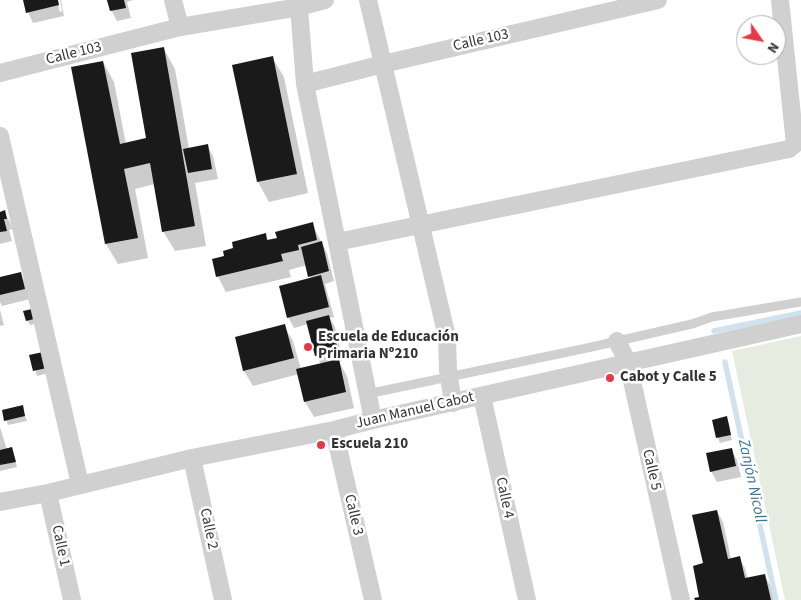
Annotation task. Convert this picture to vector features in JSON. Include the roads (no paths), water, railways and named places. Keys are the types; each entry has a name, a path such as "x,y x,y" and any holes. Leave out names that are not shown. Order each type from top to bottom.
{"street":[{"path":"173,0 180,27"},
{"name":"Calle 103","path":"0,73 180,27 299,7 325,0"},
{"path":"368,0 447,337 449,377 453,403"},
{"name":"Calle 103","path":"305,84 658,0"},
{"path":"337,242 790,149 795,144 780,0"},
{"path":"299,7 305,84 373,420"},
{"path":"0,136 80,484"},
{"name":"Juan Manuel Cabot","path":"0,502 192,458 334,430 801,324"},
{"name":"Calle 5","path":"617,341 628,363 681,600"},
{"name":"Calle 4","path":"482,396 527,600"},
{"name":"Calle 3","path":"334,430 373,600"},
{"name":"Calle 2","path":"192,458 223,600"},
{"name":"Calle 1","path":"48,492 72,600"}],"lane":[{"path":"368,394 617,341 692,324 712,317 801,302"}],"waterway":[{"name":"Zanjón Nicoll","path":"714,331 801,313"},
{"name":"Zanjón Nicoll","path":"725,362 776,600"}],"place":[{"name":"Escuela de Educación Primaria Nº210","path":"308,347"},
{"name":"Cabot y Calle 5","path":"610,378"},
{"name":"Escuela 210","path":"321,445"}]}
